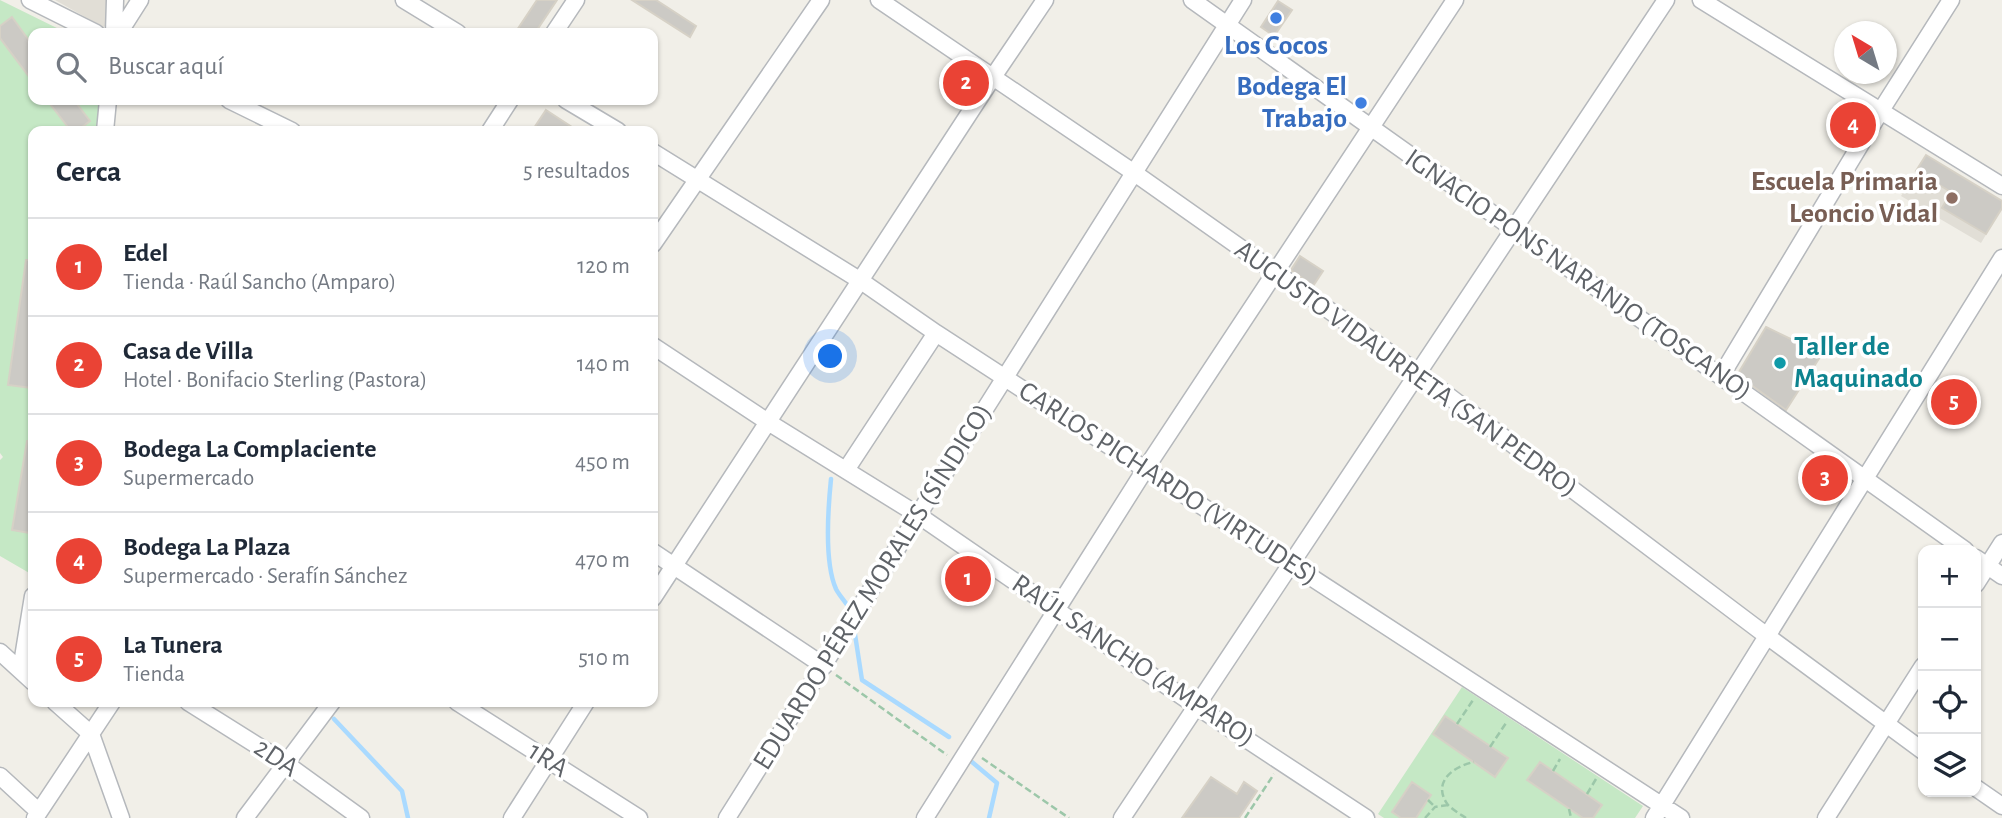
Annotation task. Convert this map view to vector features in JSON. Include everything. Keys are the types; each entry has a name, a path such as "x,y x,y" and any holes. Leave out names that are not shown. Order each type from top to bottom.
{"street":[{"path":"30,0 86,28"},
{"path":"115,0 116,28"},
{"path":"120,28 140,0"},
{"path":"404,0 450,28"},
{"path":"557,28 576,0"},
{"path":"658,237 821,0"},
{"name":"AUGUSTO VIDAURRETA (SAN PEDRO)","path":"879,0 1133,173 1418,373 1918,748"},
{"path":"658,590 1045,0"},
{"name":"IGNACIO PONS NARANJO (TOSCANO)","path":"1192,0 1958,545"},
{"name":"EDUARDO PÉREZ MORALES (SÍNDICO)","path":"727,818 1242,0"},
{"path":"1122,818 1666,0"},
{"path":"1701,0 2002,186"},
{"path":"1721,376 1880,112 1951,0"},
{"path":"925,818 1146,468 1450,2"},
{"path":"105,126 108,105"},
{"path":"239,105 282,126"},
{"path":"493,126 507,105"},
{"path":"574,105 610,126"},
{"name":"CARLOS PICHARDO (VIRTUDES)","path":"658,155 860,281 1514,709 1658,812 1681,818"},
{"path":"1658,812 2002,258"},
{"path":"846,470 936,333"},
{"name":"RAÚL SANCHO (AMPARO)","path":"658,349 768,422 918,515 1196,706 1366,818"},
{"path":"2002,543 1981,562 2002,576"},
{"path":"658,556 824,666"},
{"path":"21,670 28,627"},
{"path":"0,652 28,677"},
{"path":"1826,818 1920,671"},
{"path":"61,707 91,734 121,818"},
{"path":"0,776 37,815 109,707"},
{"name":"2DA","path":"196,707 285,764 361,818"},
{"path":"245,818 328,707"},
{"name":"1RA","path":"465,707 639,818"},
{"path":"512,818 583,707"},
{"path":"1981,791 2002,806"}],"path":[{"path":"824,666 947,755 970,750 1069,818"},
{"path":"1457,724 1481,688"},
{"path":"1490,747 1514,709"},
{"path":"1245,818 1281,762"},
{"path":"1466,818 1448,804 1443,789 1449,773 1455,767 1474,762"},
{"path":"1428,800 1435,807"},
{"path":"1425,818 1435,807 1448,804"},
{"path":"1569,809 1571,818"}],"shaded area":[{"path":"55,0 112,0 111,23 103,27"},
{"name":"Escuela Primaria Leoncio Vidal","path":"1926,155 2002,208 1981,243 1901,196"}],"green space":[{"path":"0,0 57,28 28,28 28,105 102,105 100,126 28,126 28,572 0,556 0,460 3,457 0,453"},
{"path":"1462,687 1643,806 1635,818 1384,818 1378,814"}],"building":[{"path":"537,0 557,0 538,28 518,28"},
{"path":"632,0 656,0 696,26 690,37"},
{"name":"Los Cocos","path":"1278,1 1292,10 1274,36 1261,27"},
{"path":"12,17 28,39 28,75 0,38 0,26"},
{"path":"51,105 78,105 90,121 84,126 67,126"},
{"path":"1849,108 1864,118 1852,139 1842,133 1846,127 1840,124"},
{"path":"546,110 570,126 535,126"},
{"name":"Escuela Primaria Leoncio Vidal","path":"1926,155 2002,201 2002,208 1986,234 1942,208 1951,192 1916,171"},
{"path":"1300,256 1323,271 1313,286 1291,270"},
{"path":"26,260 28,260 28,388 8,385"},
{"name":"Taller de Maquinado","path":"1766,327 1822,354 1786,410 1740,377 1739,372"},
{"path":"27,441 28,441 28,533 12,530"},
{"path":"1823,467 1836,475 1826,490 1814,482"},
{"path":"1445,716 1508,758 1495,777 1433,734"},
{"path":"1540,762 1602,805 1593,818 1583,818 1527,780"},
{"path":"1211,777 1237,794 1244,782 1257,791 1239,818 1182,818"},
{"path":"1412,782 1431,795 1416,818 1401,818 1392,812"}],"waterway":[{"path":"831,479 828,520 830,565 836,589 851,612"},
{"path":"854,628 862,680 949,737"},
{"path":"334,719 402,791 408,818"},
{"path":"972,762 997,783 989,818"}],"place":[{"name":"Los Cocos","path":"1276,18"},
{"name":"Casa de Villa","path":"966,83"},
{"name":"Bodega El Trabajo","path":"1361,103"},
{"name":"Bodega La Plaza","path":"1853,125"},
{"name":"Escuela Primaria Leoncio Vidal","path":"1952,198"},
{"name":"Taller de Maquinado","path":"1780,363"},
{"name":"La Tunera","path":"1954,402"},
{"name":"Bodega La Complaciente","path":"1825,478"},
{"name":"Edel","path":"968,579"}]}
